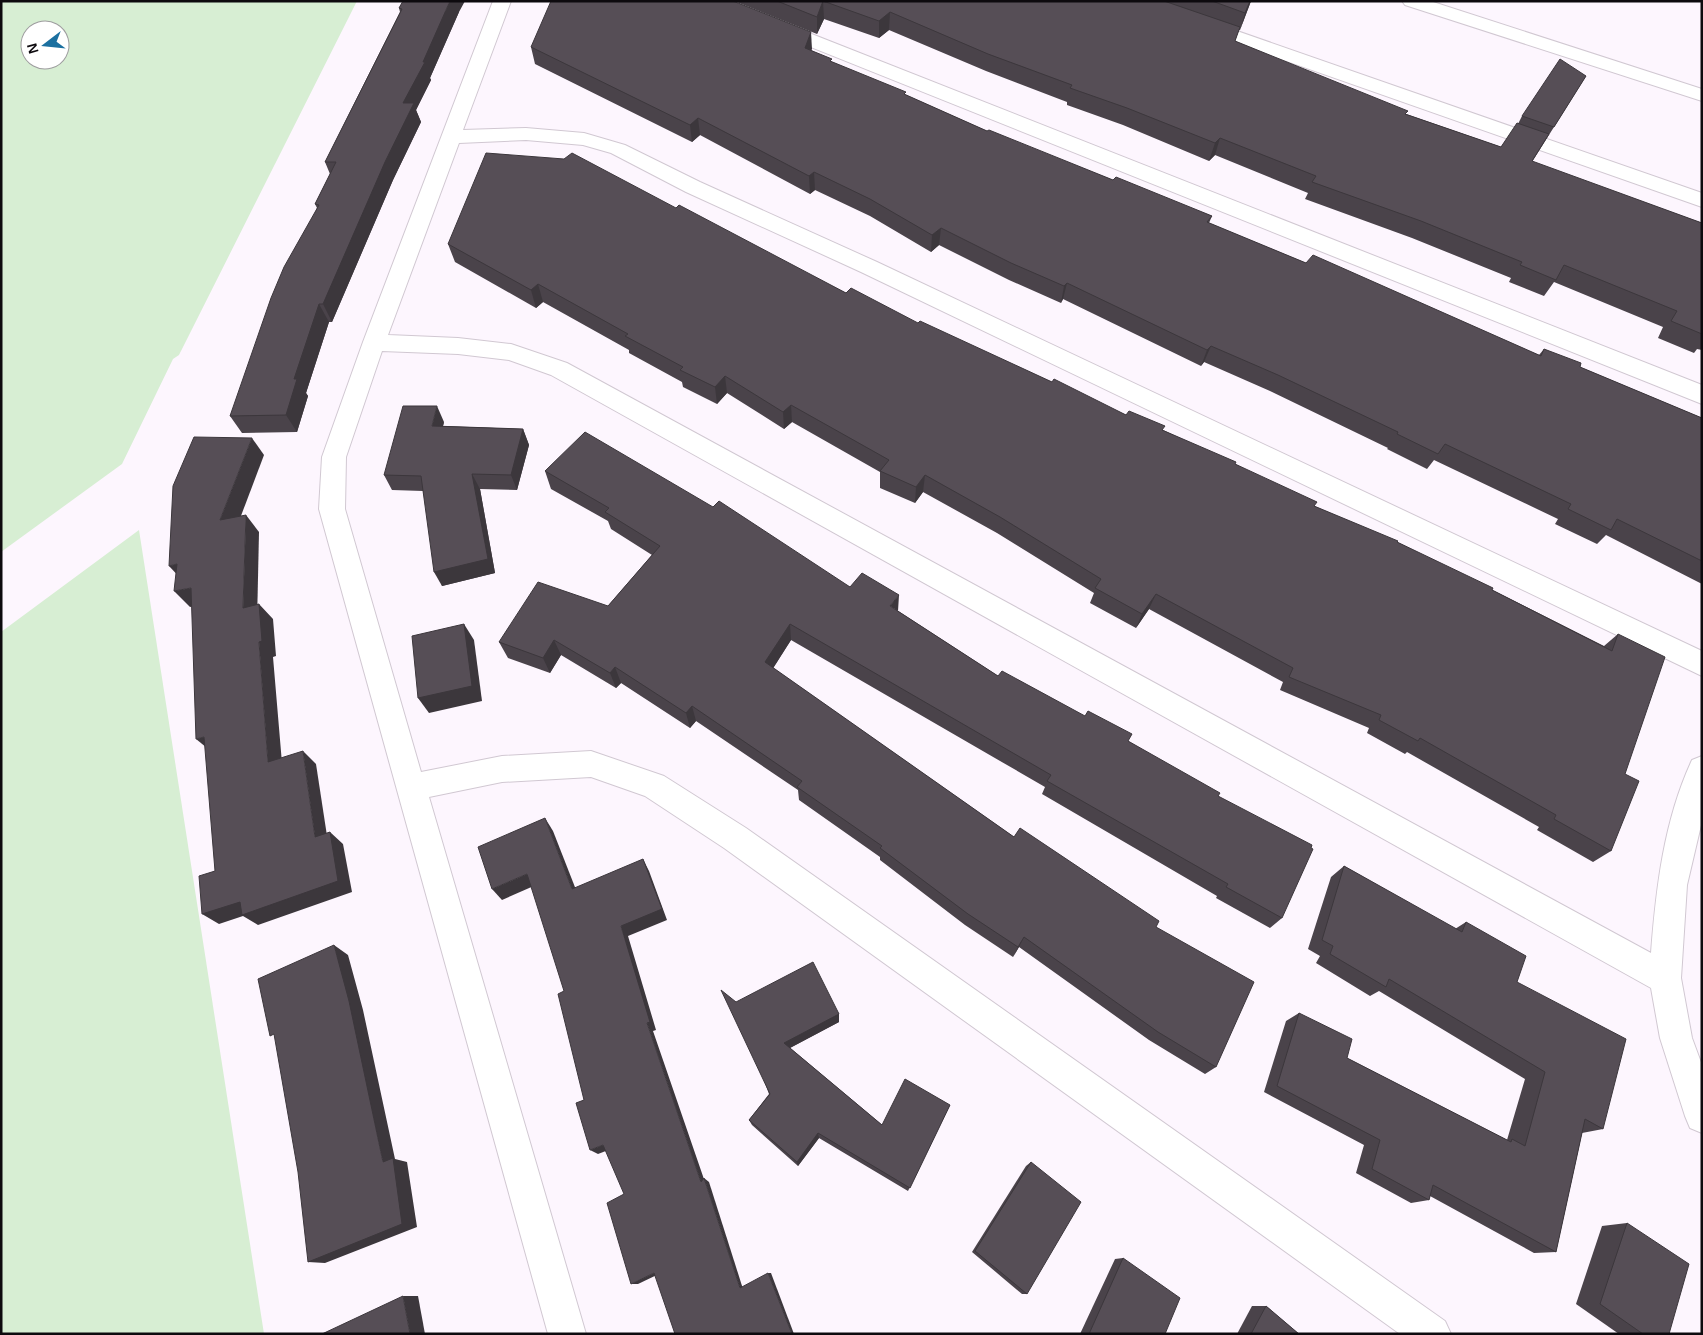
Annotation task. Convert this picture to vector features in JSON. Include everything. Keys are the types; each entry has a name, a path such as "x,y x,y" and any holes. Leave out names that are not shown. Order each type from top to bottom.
{"street":[{"path":"502,1 374,342 334,457 332,509 567,1334"},
{"path":"712,1 1702,395"},
{"path":"1133,1 1702,200"},
{"path":"1411,1 1702,95"},
{"path":"450,137 526,134 584,139 618,149 693,187 878,272 1702,664"},
{"path":"374,342 458,346 511,352 559,369 1665,978"},
{"path":"412,787 502,769 591,764 654,786 735,838 1432,1334"},
{"path":"1702,769 1694,790 1672,885 1665,978 1676,1038 1702,1116"}],"green space":[{"path":"1,1 357,1 179,355 173,359 122,464 1,552"},
{"path":"139,530 264,1334 1,1334 1,632"}],"building":[{"path":"403,1 450,1 423,62 425,62 403,103 414,103 385,162 323,304 319,304 294,379 297,379 286,415 230,416 271,298 284,267 319,205 315,204 336,162 325,162 402,9 399,8"},
{"path":"551,1 733,1 811,32 805,48 832,59 830,61 906,92 904,94 987,131 989,130 1113,180 1116,177 1212,216 1207,222 1306,263 1313,255 1541,356 1544,349 1581,363 1580,367 1702,418 1702,561 1617,519 1611,530 1568,509 1571,504 1445,444 1438,454 1397,434 1398,432 1278,375 1211,346 1207,350 1067,283 1064,286 1011,263 941,228 932,235 870,199 814,172 809,176 698,118 690,125 531,47"},
{"path":"777,1 823,1 817,17"},
{"path":"823,1 1164,1 1240,27 1235,41 1408,111 1405,114 1501,147 1517,123 1549,134 1532,161 1702,223 1702,334 1671,321 1677,311 1564,265 1556,280 1520,265 1522,262 1421,221 1312,182 1316,176 1220,138 1215,143 1127,108 1070,88 1072,85 988,54 890,12 879,21"},
{"path":"1212,1 1250,1 1245,13"},
{"path":"1560,59 1586,76 1554,127 1522,116"},
{"path":"486,153 564,159 572,153 676,208 679,205 846,293 851,288 918,323 920,321 1052,382 1054,379 1126,415 1129,411 1165,426 1162,430 1236,462 1235,464 1317,502 1314,506 1398,541 1493,588 1492,590 1612,651 1618,634 1665,657 1625,774 1639,781 1611,851 1554,819 1556,815 1420,738 1418,741 1379,720 1381,715 1289,677 1293,668 1156,594 1142,614 1095,588 1101,579 1000,517 925,475 916,487 880,471 889,460 791,405 783,412 725,376 715,387 680,370 683,367 625,336 628,334 538,284 531,290 448,244"},
{"path":"403,406 437,406 432,426 523,429 511,475 472,474 488,559 434,572 421,476 384,475"},
{"path":"585,432 713,507 719,501 850,587 862,573 899,595 890,606 998,676 1002,671 1085,716 1088,711 1132,734 1128,741 1220,793 1218,796 1312,845 1311,848 1313,849 1282,918 1226,887 1228,884 1047,781 1051,775 790,624 765,662 1014,837 1020,828 1159,921 1156,927 1254,982 1216,1067 1158,1032 1024,937 1018,947 968,914 880,848 882,846 797,787 802,781 692,706 686,713 615,667 610,673 554,640 543,658 499,642 538,582 608,606 660,546 605,512 609,508 545,471"},
{"path":"194,437 252,438 220,520 246,515 243,608 259,604 262,641 259,642 268,762 303,751 315,837 330,832 338,881 242,915 240,902 202,914 199,876 215,871 204,737 196,739 191,588 174,591 177,564 169,566 173,486"},
{"path":"464,624 472,686 418,698 412,636"},
{"path":"545,818 572,889 643,859 662,909 621,926 650,1022 647,1023 701,1182 704,1178 740,1288 768,1273 792,1334 675,1334 654,1273 631,1284 607,1203 624,1194 603,1145 590,1150 576,1103 584,1100 558,994 564,991 527,874 492,889 478,847"},
{"path":"1344,866 1462,932 1466,922 1526,956 1517,982 1626,1039 1603,1129 1585,1119 1556,1252 1433,1185 1429,1200 1372,1169 1380,1140 1277,1086 1299,1013 1352,1039 1347,1058 1511,1142 1512,1139 1525,1146 1545,1072 1389,979 1386,987 1330,954 1333,946 1322,940"},
{"path":"334,945 349,1001 383,1162 393,1158 402,1224 308,1262 298,1172 274,1034 270,1036 258,979"},
{"path":"813,962 839,1014 784,1043 882,1125 905,1079 950,1105 910,1188 818,1133 797,1162 749,1120 770,1094 721,990 736,1002"},
{"path":"1031,1162 1081,1202 1027,1294 975,1251"},
{"path":"1627,1223 1689,1264 1669,1334 1643,1334 1600,1304"},
{"path":"1123,1258 1180,1298 1165,1334 1089,1334"},
{"path":"403,1296 410,1334 322,1334"},
{"path":"1266,1306 1299,1334 1251,1334"}]}
